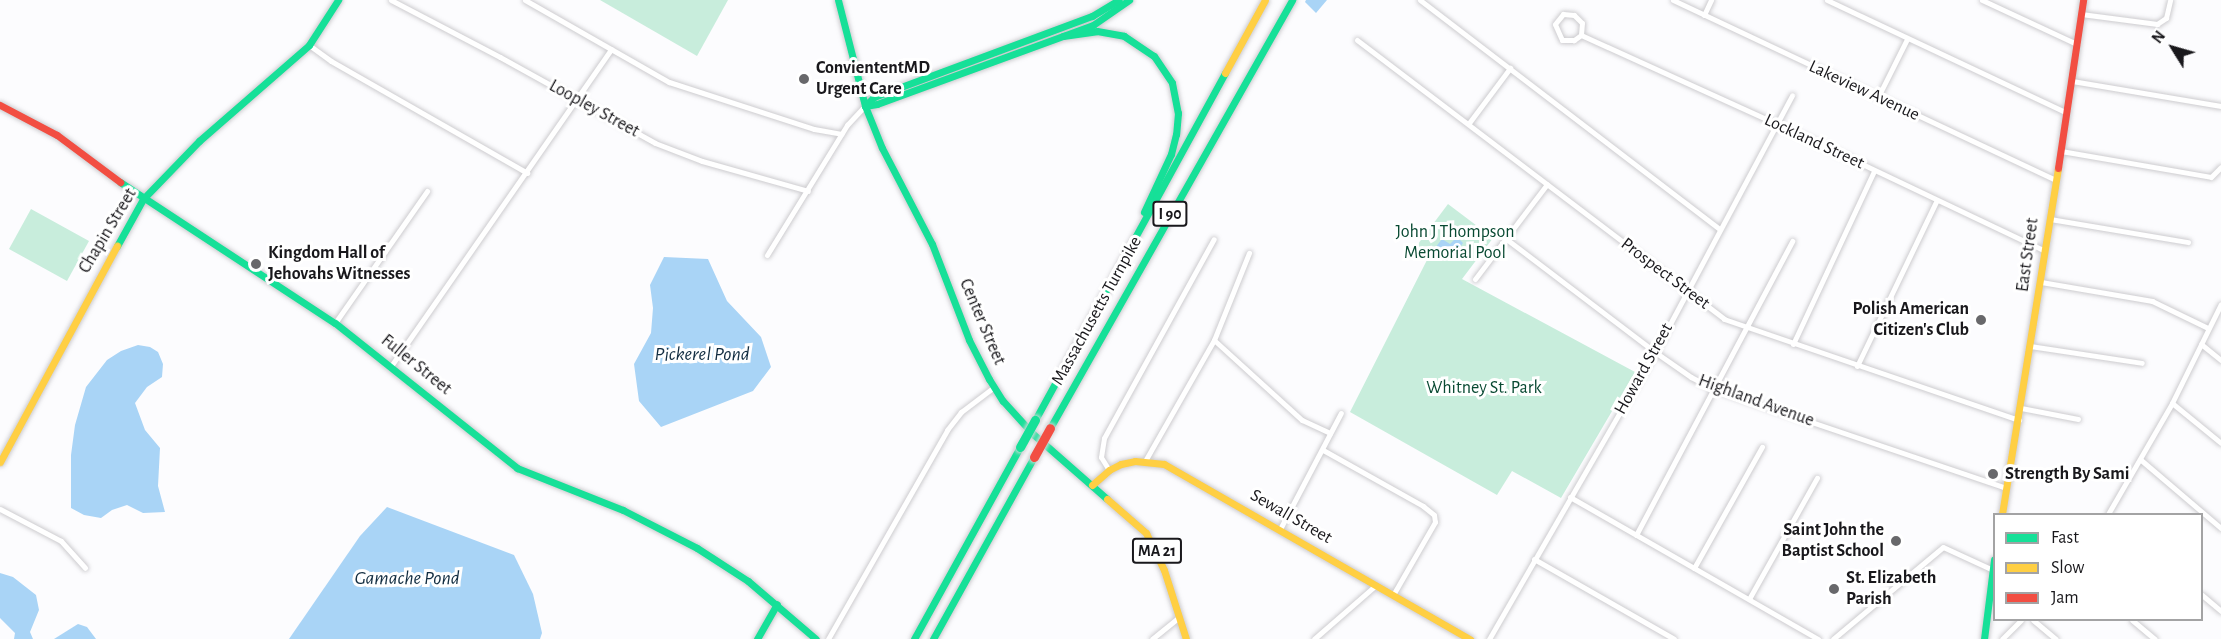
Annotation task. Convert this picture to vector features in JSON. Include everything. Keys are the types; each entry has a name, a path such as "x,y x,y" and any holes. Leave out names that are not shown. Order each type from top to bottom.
{"main road":[{"name":"Chapin Street","path":"0,461 143,199 199,141 309,45 338,0"},
{"name":"Center Street","path":"838,0 865,106 874,131 932,244 969,340 994,387 1003,401 1038,439 1152,540 1186,639"},
{"path":"865,106 874,97 1092,16 1119,0"},
{"path":"865,106 877,104 1063,36 1105,19 1130,0"},
{"name":"Massachusetts Turnpike","path":"914,639 1265,0"},
{"name":"Massachusetts Turnpike","path":"933,639 1292,0"},
{"name":"East Street","path":"2002,513 2041,282 2083,0"},
{"path":"1063,36 1111,32 1136,42 1161,65 1172,83 1178,103 1178,124 1171,153 1092,318"},
{"name":"Fuller Street","path":"0,105 57,135 143,199 335,323 517,468 648,521 730,569 777,604 816,639"},
{"name":"Sewall Street","path":"1092,485 1109,470 1121,464 1145,461 1170,467 1470,639"},
{"path":"1984,639 1993,572"},
{"path":"757,639 777,604"}],"street":[{"name":"Loopley Street","path":"391,0 490,51 635,133 679,153 808,191"},
{"path":"525,0 685,89 814,129 842,134"},
{"path":"1420,0 1719,229"},
{"name":"Lakeview Avenue","path":"1674,0 2056,180"},
{"path":"1704,15 1711,0"},
{"path":"1827,0 2067,113"},
{"path":"1982,0 2077,44"},
{"path":"2081,14 2157,24 2166,18 2170,0"},
{"name":"Lockland Street","path":"1563,14 1574,15 1582,23 1581,35 1574,40 1562,40 1555,24 1563,14"},
{"name":"Lockland Street","path":"1581,35 2045,251"},
{"path":"1878,97 1907,39"},
{"name":"Prospect Street","path":"1357,40 1724,319 2019,420"},
{"path":"309,45 322,56 527,173"},
{"path":"391,366 611,49"},
{"path":"1469,123 1510,68"},
{"path":"2072,81 2221,106"},
{"name":"Howard Street","path":"1489,639 1655,352 1792,95"},
{"path":"767,255 842,134 865,106"},
{"path":"2061,151 2211,177 2220,170"},
{"path":"1793,344 1874,171"},
{"path":"1475,279 1547,184"},
{"path":"335,323 427,190"},
{"path":"1857,366 1937,200"},
{"path":"2050,219 2188,242"},
{"name":"Highland Avenue","path":"1505,238 1655,352 1691,377 1714,389 2007,488"},
{"path":"1109,470 1101,457 1104,438 1214,239"},
{"path":"1636,535 1792,241"},
{"path":"1145,461 1214,340 1249,253"},
{"path":"2041,282 2152,301 2208,328"},
{"path":"2109,513 2172,403 2221,303"},
{"path":"1214,340 1302,420 1330,433"},
{"path":"2201,344 2221,360"},
{"path":"2030,346 2142,363"},
{"path":"828,639 947,430 961,412 994,387"},
{"path":"2172,403 2221,443"},
{"path":"2021,408 2078,419"},
{"path":"1280,529 1341,414"},
{"path":"1694,568 1762,447"},
{"path":"1323,450 1423,506 1434,515 1435,522 1394,595"},
{"path":"2141,459 2221,528"},
{"path":"1749,599 1817,478"},
{"path":"1570,497 1818,639"},
{"path":"0,508 61,541 85,568"},
{"path":"1833,639 1943,547 1993,565"},
{"path":"1534,559 1674,639"},
{"path":"1314,639 1376,585"},
{"path":"2203,596 2221,611"},
{"path":"1152,639 1179,617"},
{"path":"2002,639 2020,621"},
{"path":"2034,621 2056,639"},
{"path":"2133,621 2155,639"}],"green space":[{"path":"600,0 728,0 697,56"},
{"name":"Whitney St. Park","path":"1448,204 1493,238 1462,279 1635,372 1561,498 1512,471 1497,495 1350,412 1427,260 1412,252"},
{"path":"31,209 89,241 67,281 9,249"}],"water":[{"path":"1306,0 1327,0 1316,13 1305,2"},
{"path":"1451,231 1463,243 1451,260 1435,248 1442,239 1450,244 1454,240 1448,235"},
{"name":"Pickerel Pond","path":"664,257 708,259 727,301 761,337 771,367 753,391 661,427 639,401 634,364 651,333 653,308 650,285"},
{"path":"138,345 150,347 158,352 163,364 162,377 147,387 135,403 145,430 160,448 158,486 165,512 143,513 127,505 112,510 101,518 84,515 71,508 71,455 75,425 86,387 107,360 121,351"},
{"name":"Gamache Pond","path":"387,507 514,555 533,594 542,633 540,639 289,639 360,536"},
{"path":"0,573 13,577 36,595 39,610 30,632 33,639 14,639 15,633 0,618"},
{"path":"78,624 87,627 96,639 54,639"}],"traffic: fast":[{"path":"117,246 143,199 199,141 309,45 338,0"},
{"path":"838,0 865,106"},
{"path":"865,106 874,97 1092,16 1119,0"},
{"path":"865,106 877,104 1093,25 1129,0"},
{"path":"1050,428 1292,0"},
{"path":"1063,36 1097,31 1124,36 1154,56 1172,83 1178,113 1176,134 1171,154 1144,212"},
{"path":"1035,420 1225,73"},
{"path":"865,106 882,148 932,244 969,340 989,379 1003,401 1033,434 1107,499"},
{"path":"120,182 335,323 517,468 623,510 697,548 748,581 816,639"},
{"path":"1020,447 1035,420"},
{"path":"914,639 1020,447"},
{"path":"933,639 1034,457"},
{"path":"1984,639 1993,568"},
{"path":"757,639 777,604"}],"traffic: slow":[{"path":"1225,73 1265,0"},
{"path":"2002,513 2058,168"},
{"path":"0,462 117,246"},
{"path":"1092,485 1109,470 1121,464 1135,461 1164,464 1470,639"},
{"path":"1107,499 1146,533 1164,570 1186,639"}],"traffic: jam":[{"path":"2058,168 2083,0"},
{"path":"0,105 57,135 120,182"},
{"path":"1034,457 1050,428"}],"place":[{"name":"ConviententMD Urgent Care","path":"804,79"},
{"name":"Kingdom Hall of Jehovahs Witnesses","path":"256,264"},
{"name":"Polish American Citizen's Club","path":"1981,320"},
{"name":"Strength By Sami","path":"1993,474"},
{"name":"Saint John the Baptist School","path":"1896,541"},
{"name":"St. Elizabeth Parish","path":"1834,589"}],"park label":[{"name":"John J Thompson Memorial Pool","path":"1455,243"}]}
